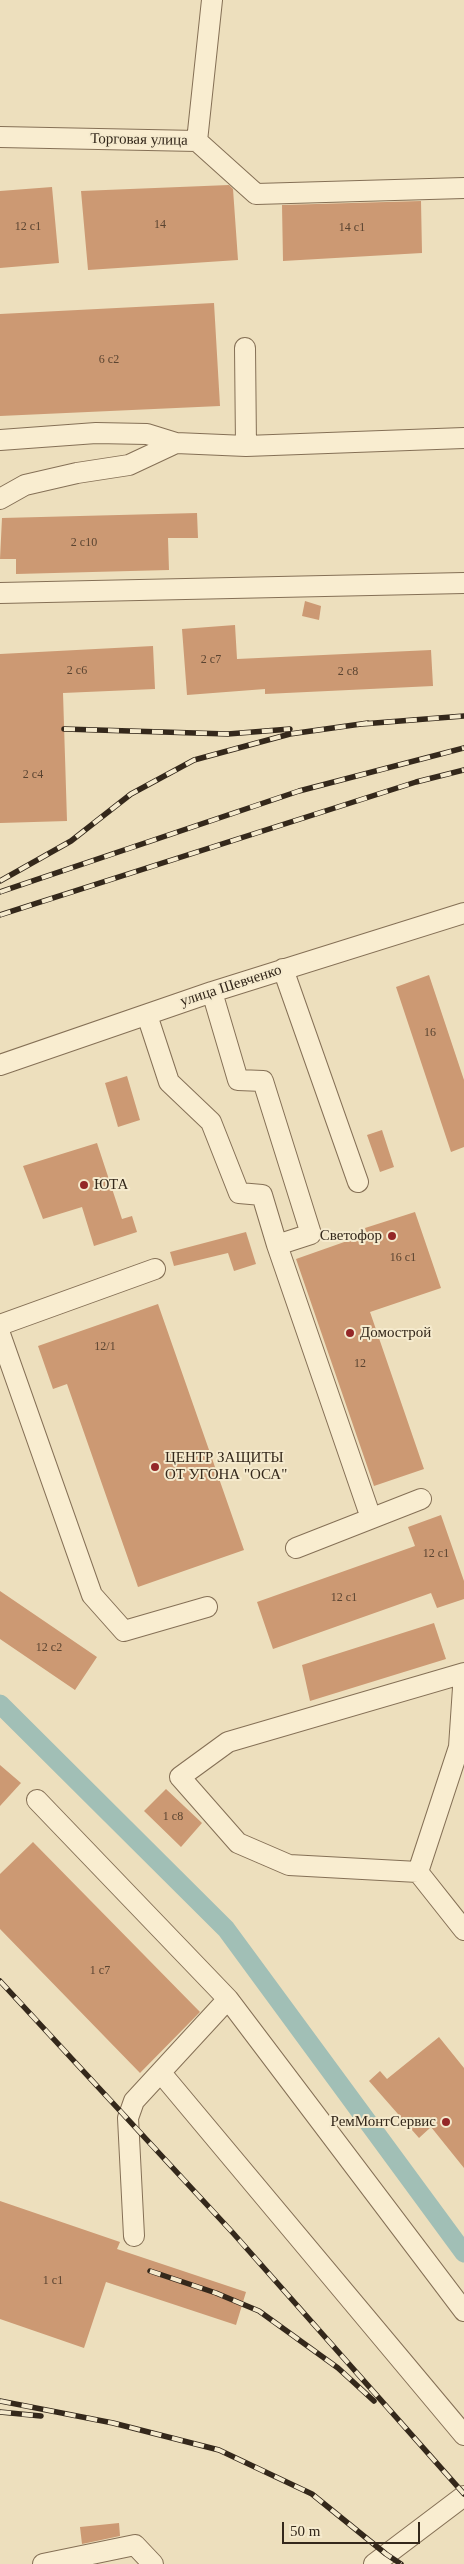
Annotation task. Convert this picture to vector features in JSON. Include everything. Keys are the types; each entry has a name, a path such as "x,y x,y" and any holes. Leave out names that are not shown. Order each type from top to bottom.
{"street":[{"name":"Торговая улица","path":"0,137 197,141 212,0"},
{"path":"197,141 256,194 464,188"},
{"path":"245,348 246,446"},
{"path":"0,440 96,433 147,434 176,443 246,446 464,438"},
{"path":"0,499 25,485 77,473 129,465 176,443"},
{"path":"0,593 464,583"},
{"name":"улица Шевченко","path":"0,1064 212,992 464,913"},
{"path":"283,969 358,1182"},
{"path":"212,992 238,1080 263,1080 311,1234 277,1245"},
{"path":"147,1015 169,1082 211,1122 239,1193 262,1195 277,1245 371,1518"},
{"path":"0,1325 155,1269"},
{"path":"0,1334 92,1595 124,1631 207,1607"},
{"path":"296,1548 421,1500"},
{"path":"418,1872 459,1747 464,1673 228,1742 180,1776 238,1843 289,1865 418,1872 464,1930"},
{"path":"37,1800 228,2000 464,2311"},
{"path":"134,2236 128,2118 134,2101 228,2000"},
{"path":"161,2073 464,2435"},
{"path":"374,2564 464,2496"},
{"path":"43,2564 136,2544 153,2564"}],"building":[{"path":"229,185 233,189 238,260 88,270 81,191"},
{"path":"52,187 59,263 0,268 0,191"},
{"path":"421,201 422,253 283,261 282,205"},
{"path":"214,303 220,406 0,416 0,314"},
{"path":"197,513 198,538 168,538 169,570 16,574 16,559 0,559 2,518"},
{"path":"305,601 321,606 319,620 302,616"},
{"path":"235,625 237,659 431,650 433,686 265,694 265,689 187,695 182,629"},
{"path":"153,646 155,689 63,693 67,821 0,823 0,654"},
{"path":"429,975 464,1080 464,1147 451,1152 396,987"},
{"path":"127,1076 140,1120 118,1127 105,1083"},
{"path":"382,1130 394,1167 380,1172 367,1135"},
{"path":"97,1143 122,1219 132,1216 137,1232 94,1246 82,1207 43,1219 23,1166"},
{"path":"415,1212 441,1288 370,1312 424,1469 374,1486 296,1259 367,1234 365,1228"},
{"path":"246,1232 256,1264 234,1271 228,1253 174,1266 170,1252"},
{"name":"ЦЕНТР ЗАЩИТЫ ОТ УГОНА \"ОСА\"","path":"158,1304 244,1550 138,1587 67,1384 53,1389 38,1346"},
{"path":"441,1515 464,1581 464,1599 437,1608 431,1593 273,1649 257,1602 415,1546 408,1527"},
{"path":"0,1591 97,1657 75,1690 0,1639"},
{"path":"434,1623 446,1659 310,1701 302,1665"},
{"path":"0,1765 21,1783 0,1806"},
{"path":"166,1789 202,1823 181,1847 144,1811"},
{"path":"33,1842 200,2012 140,2073 0,1929 0,1874"},
{"name":"РемМонтСервис","path":"439,2037 464,2068 464,2168 431,2127 419,2138 369,2081 380,2071 387,2079"},
{"path":"0,2201 120,2242 117,2249 246,2292 236,2325 106,2282 84,2348 0,2319"},
{"path":"119,2523 120,2536 82,2544 80,2527"}],"waterway":[{"path":"0,1704 226,1929 464,2253"}],"railway":[{"path":"362,724 464,716"},
{"path":"0,881 71,841 131,794 194,760 290,734 368,723"},
{"path":"64,729 228,734 290,729"},
{"path":"0,892 299,791 464,748"},
{"path":"0,915 416,782 464,770"},
{"path":"0,1981 233,2233 464,2494"},
{"path":"150,2271 216,2293 259,2311 338,2368 374,2401"},
{"path":"0,2401 113,2423 219,2450 312,2494 401,2564"},
{"path":"0,2412 41,2416"}],"place":[{"name":"ЮТА","path":"84,1185"},
{"name":"Светофор","path":"392,1236"},
{"name":"Домострой","path":"350,1333"},
{"name":"ЦЕНТР ЗАЩИТЫ ОТ УГОНА \"ОСА\"","path":"155,1467"},
{"name":"РемМонтСервис","path":"446,2122"}]}
